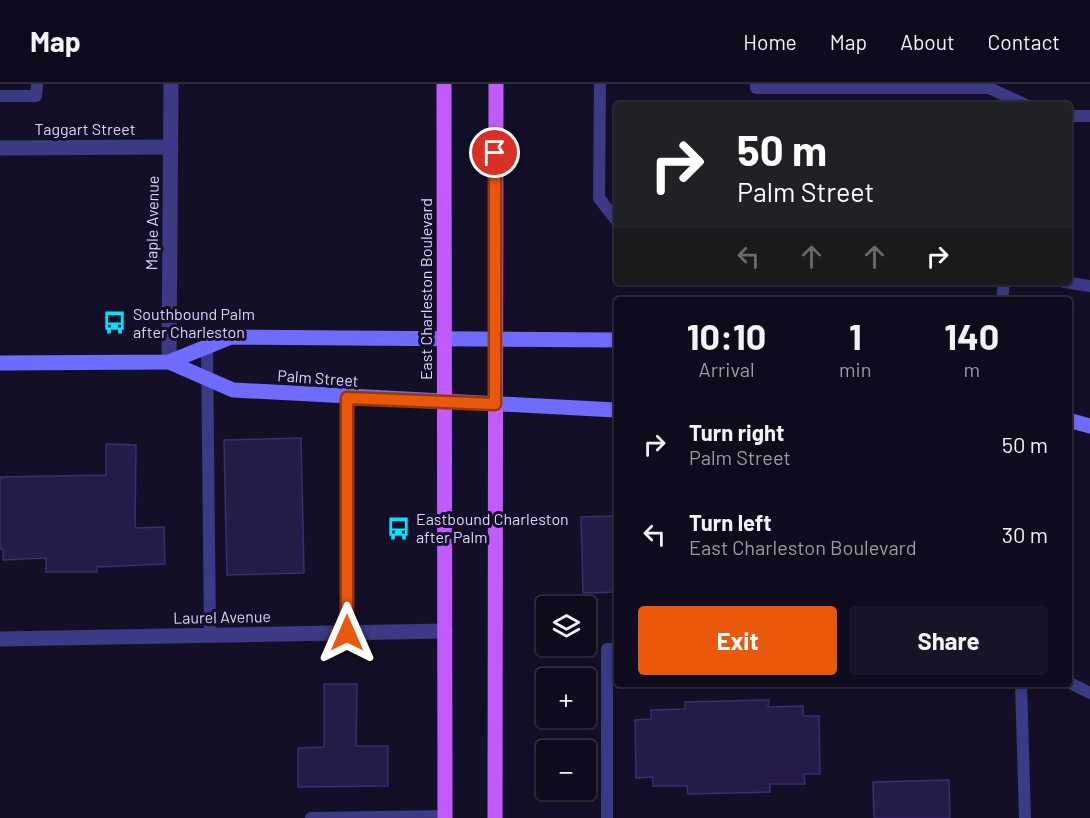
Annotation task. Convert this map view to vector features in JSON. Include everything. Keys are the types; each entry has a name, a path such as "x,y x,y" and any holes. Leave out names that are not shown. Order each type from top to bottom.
{"main road":[{"name":"East Charleston Boulevard","path":"444,84 445,817"},
{"path":"495,818 496,84"},
{"name":"Palm Street","path":"0,363 169,362 231,337 495,337 614,340"},
{"name":"Palm Street","path":"169,362 233,390 347,398 614,410"},
{"path":"1072,421 1090,426"}],"street":[{"name":"Maple Avenue","path":"169,362 171,84"},
{"name":"Taggart Street","path":"0,148 171,147"},
{"name":"Laurel Avenue","path":"0,639 445,631"}],"lane":[{"path":"0,96 36,96 36,84"},
{"path":"600,84 599,198 614,217"},
{"path":"756,84 756,88 989,88 1017,102"},
{"path":"1072,116 1090,116"},
{"path":"1072,283 1090,286"},
{"path":"207,346 210,635"},
{"path":"347,398 347,633"},
{"path":"607,818 607,649 614,649"},
{"path":"1072,684 1090,693"},
{"path":"1021,687 1024,818"},
{"path":"311,818 445,817"}],"building":[{"path":"301,438 304,573 227,575 224,440"},
{"path":"106,444 136,445 135,528 164,527 165,564 97,567 97,572 46,572 46,558 3,560 3,549 0,549 0,477 106,475"},
{"path":"614,516 614,592 583,593 581,517"},
{"path":"324,684 357,684 356,746 388,746 388,786 298,787 298,748 324,747"},
{"path":"769,700 768,707 803,706 803,716 819,716 820,774 804,774 805,784 770,784 770,792 688,794 687,786 653,786 653,777 636,778 635,720 651,719 651,710 685,709 685,702"},
{"path":"949,780 950,818 874,818 873,782"}],"place":[{"name":"Southbound Palm after Charleston","path":"115,323"},
{"name":"Eastbound Charleston after Palm","path":"398,528"}],"route":[{"path":"347,633 347,398 495,404 495,153"}]}
